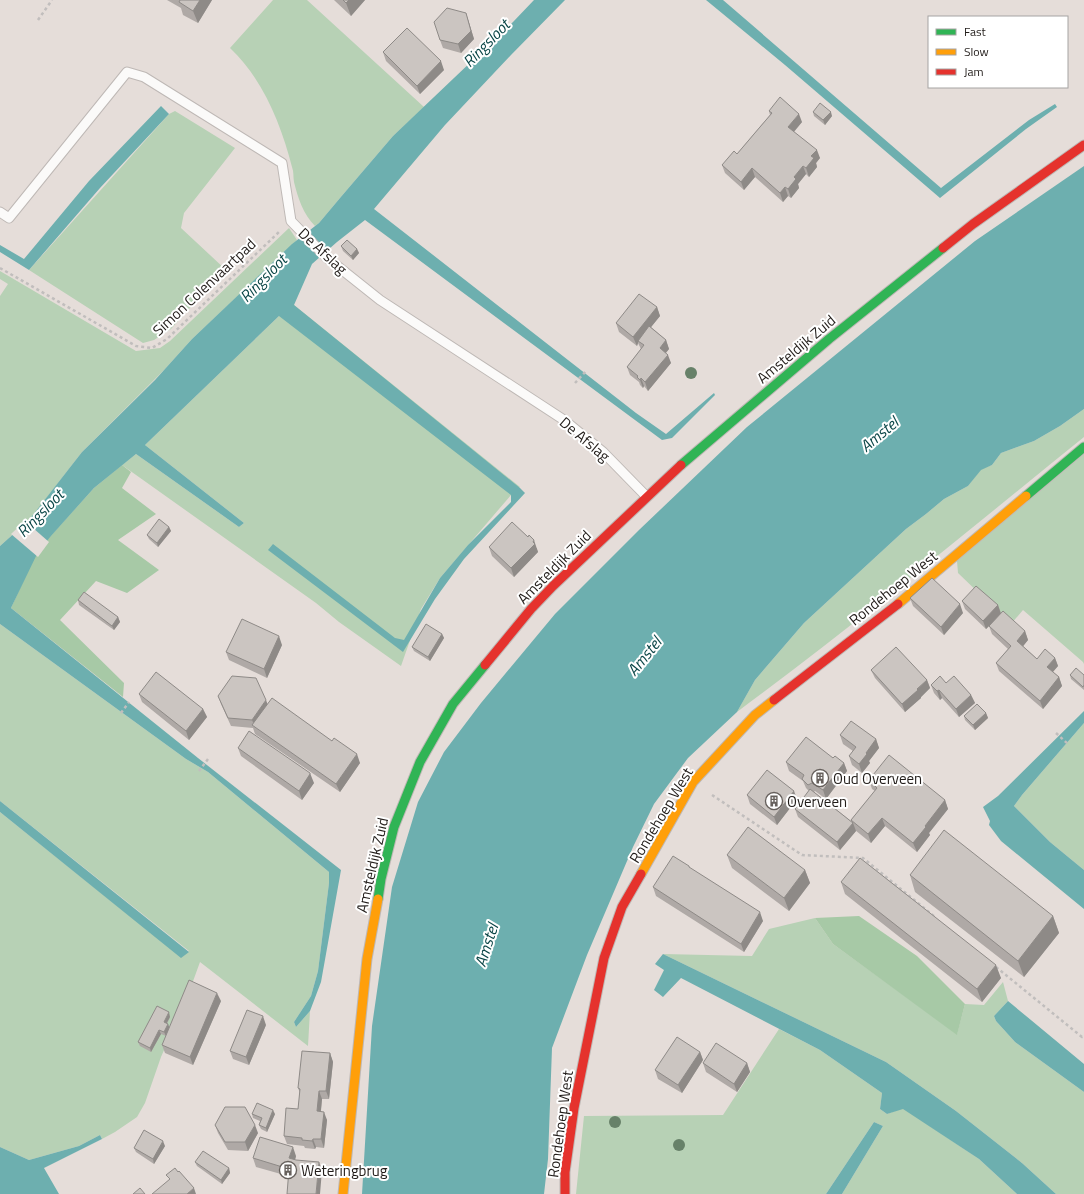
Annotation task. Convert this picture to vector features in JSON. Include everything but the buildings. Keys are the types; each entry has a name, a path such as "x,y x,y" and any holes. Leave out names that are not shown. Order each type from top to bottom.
{"street":[{"name":"Amsteldijk Zuid","path":"344,1194 367,959 381,879 394,826 420,762 453,704 517,625 552,586 676,468 842,329 981,218 1084,145"},
{"name":"Rondehoep West","path":"565,1194 565,1172 574,1108 604,958 622,908 693,782 755,715 899,603 1084,447"}],"lane":[{"name":"De Afslag","path":"0,212 9,218 127,72 144,77 282,163 291,221 326,257 380,300 564,420 603,452 646,496"}],"path":[{"path":"38,20 52,0"},
{"name":"Simon Colenvaartpad","path":"0,268 136,346 152,348 167,339 291,221"},
{"path":"575,383 587,370"},
{"path":"121,713 129,702"},
{"path":"1056,733 1068,744"},
{"path":"199,771 208,759"},
{"path":"693,782 802,855 864,858 936,918"},
{"path":"991,963 1083,1037"}],"green space":[{"path":"273,0 307,0 424,107 393,136 315,226 307,216 299,200 288,151 269,103 252,74 242,60 230,48"},
{"path":"175,111 235,148 184,213 181,228 225,269 171,329 154,340 143,343 29,270 169,114"},
{"path":"289,228 297,240 192,339 164,370 82,452 31,518 0,546 0,296 8,284 0,279 0,271 136,351 160,348 170,341"},
{"path":"294,305 520,487 511,495 440,578 421,609 401,666 339,622 316,603 122,465 136,454 239,527 244,523 145,445 279,316"},
{"path":"1084,409 1084,437 869,611 737,712 755,680 804,623 906,529 944,499 968,486 981,469 992,465 1001,453 1034,441 1060,426"},
{"path":"1084,454 1084,664 1023,610 1011,624 958,573 957,561"},
{"path":"122,465 131,472 122,488 156,514 118,540 159,570 127,593 96,581 60,620 124,683 123,697 11,608 37,551 94,488"},
{"path":"0,624 186,759 208,772 329,872 329,883 318,971 311,996 294,1022 296,1027 310,1011 308,1046 200,962 188,995 161,1057 145,1103 137,1117 102,1139 100,1135 79,1146 29,1160 0,1147 0,812 181,957 189,951 0,801"},
{"path":"1084,723 1084,870 1050,842 1014,806"},
{"path":"859,916 917,956 965,1004 957,1035 833,944 815,918"},
{"path":"815,918 833,944 957,1034 965,1004 984,1005 1003,982 1008,1001 994,1016 996,1021 1015,1042 1084,1092 1084,1194 1056,1194 1022,1163 956,1111 886,1062 663,954 752,956 769,929"},
{"path":"779,1029 820,1050 882,1093 880,1109 887,1114 903,1108 979,1159 1017,1194 842,1194 883,1126 874,1122 826,1194 576,1194 584,1116 723,1115"}],"water":[{"name":"Ringsloot","path":"534,0 565,0 445,125 374,209 636,413 666,434 714,393 715,395 672,438 662,440 365,220 312,264 294,305 525,493 464,559 435,599 403,652 268,550 273,544 395,638 404,640 440,578 468,545 511,502 511,495 279,316 145,445 244,523 239,527 136,454 94,488 38,552 11,608 198,758 341,870 321,982 310,1011 296,1027 294,1022 311,996 318,971 329,883 329,872 208,772 186,759 0,624 0,546 29,520 82,452 155,380 192,339 292,244 319,223 393,136 513,22"},
{"path":"706,0 723,0 941,188 1029,120 1055,104 1057,107 1026,129 940,198 785,65"},
{"path":"161,106 169,114 100,188 29,270 0,252 0,245 24,259 89,181"},
{"name":"Amstel","path":"1084,166 1084,409 1060,426 1034,441 1001,453 992,465 981,470 968,486 944,499 906,529 804,623 755,680 737,712 688,758 654,804 633,847 587,955 552,1048 548,1159 544,1194 362,1194 372,1026 392,887 418,802 444,752 481,703 555,614 639,530 747,427 975,241"},
{"path":"1084,711 1084,723 1014,806 1050,842 1084,870 1084,909 1001,841 989,825 990,821 983,807 998,796"},
{"path":"0,801 189,952 181,958 0,812"},
{"path":"663,954 886,1062 956,1111 1022,1163 1056,1194 1017,1194 979,1159 903,1109 887,1114 880,1109 882,1093 820,1050 681,978 663,997 654,990 664,970 655,964"},
{"path":"1008,1001 1084,1064 1084,1092 1015,1042 996,1021 994,1016"},
{"path":"874,1122 883,1126 842,1194 826,1194"},
{"path":"100,1135 102,1139 44,1168 59,1194 0,1194 0,1147 29,1160 79,1146"}],"pier":[{"path":"25,521 49,542 38,557 11,534"}],"traffic: fast":[{"path":"681,465 829,339 943,248"},
{"path":"1026,496 1084,447"},
{"path":"378,899 381,879 394,827 420,762 453,704 485,665"}],"traffic: slow":[{"path":"898,604 1026,496"},
{"path":"641,874 693,782 755,715 774,700"},
{"path":"343,1194 367,959 378,899"}],"traffic: jam":[{"path":"943,248 973,224 1084,145"},
{"path":"485,665 531,609 553,586 681,465"},
{"path":"774,700 898,604"},
{"path":"565,1194 565,1172 574,1108 604,958 622,907 641,874"}],"place":[{"name":"Oud Overveen","path":"820,778"},
{"name":"Overveen","path":"774,801"},
{"name":"Weteringbrug","path":"288,1170"}]}
